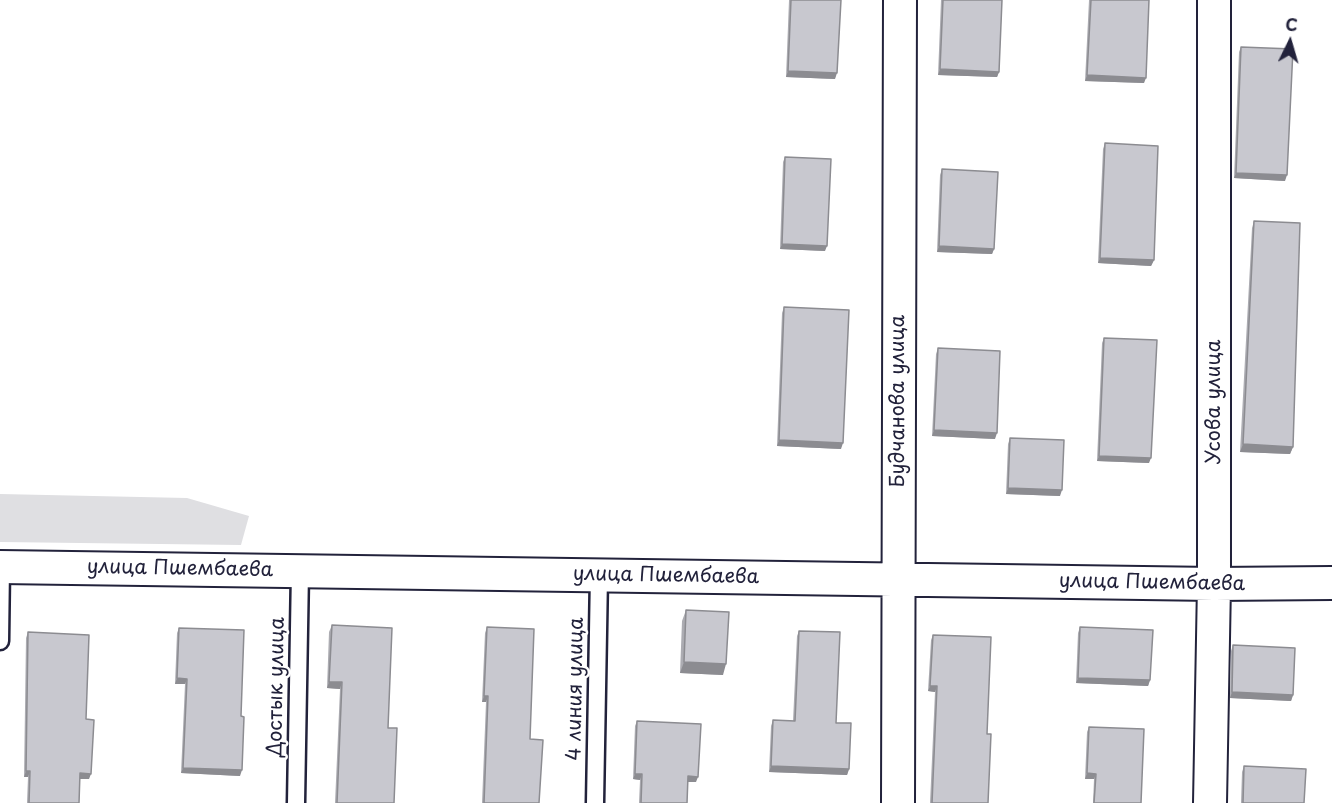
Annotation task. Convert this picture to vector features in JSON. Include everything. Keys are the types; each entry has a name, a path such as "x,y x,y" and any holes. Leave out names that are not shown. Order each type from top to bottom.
{"street":[{"name":"Будчанова улица","path":"898,803 900,0"},
{"name":"Усова улица","path":"1210,803 1214,584 1214,0"},
{"name":"улица Пшембаева","path":"1,567 1214,584 1332,583"}],"lane":[{"path":"0,641 1,567"},
{"name":"Достык улица","path":"296,803 300,571"},
{"name":"4 линия улица","path":"595,803 598,575"}],"shaded area":[{"path":"0,494 187,498 249,516 241,545 0,542"}],"building":[{"path":"791,0 841,0 837,73 788,71"},
{"path":"943,0 1002,0 999,72 940,69"},
{"path":"1091,0 1149,0 1146,78 1087,75"},
{"path":"1241,47 1293,49 1287,175 1236,173"},
{"path":"1105,143 1158,146 1154,260 1100,258"},
{"path":"785,157 831,159 827,246 782,244"},
{"path":"942,169 998,172 994,249 939,246"},
{"path":"1254,221 1300,223 1293,447 1243,444"},
{"path":"784,307 849,310 843,443 779,440"},
{"path":"1104,338 1157,340 1151,458 1099,456"},
{"path":"938,348 1000,351 997,433 934,430"},
{"path":"1010,438 1064,440 1062,490 1008,488"},
{"path":"686,610 729,612 726,664 684,662"},
{"path":"332,625 392,628 388,728 397,728 394,803 337,803 342,682 329,682"},
{"path":"487,627 534,629 530,739 543,740 539,803 484,803 488,696 484,696"},
{"path":"1080,627 1153,630 1150,680 1078,678"},
{"path":"179,628 244,630 242,770 183,768 187,679 177,678"},
{"path":"799,631 840,632 836,723 851,723 849,769 771,766 773,720 795,721"},
{"path":"28,632 89,635 86,719 94,720 91,774 80,773 79,803 29,803 30,771 26,771"},
{"path":"933,635 991,637 987,734 991,734 988,803 932,803 937,686 930,686"},
{"path":"1233,645 1295,648 1293,695 1232,692"},
{"path":"637,721 701,724 698,777 688,776 687,803 641,803 642,774 635,774"},
{"path":"1089,727 1144,729 1141,803 1094,803 1096,774 1087,773"},
{"path":"1244,766 1306,769 1304,803 1243,803"}]}
